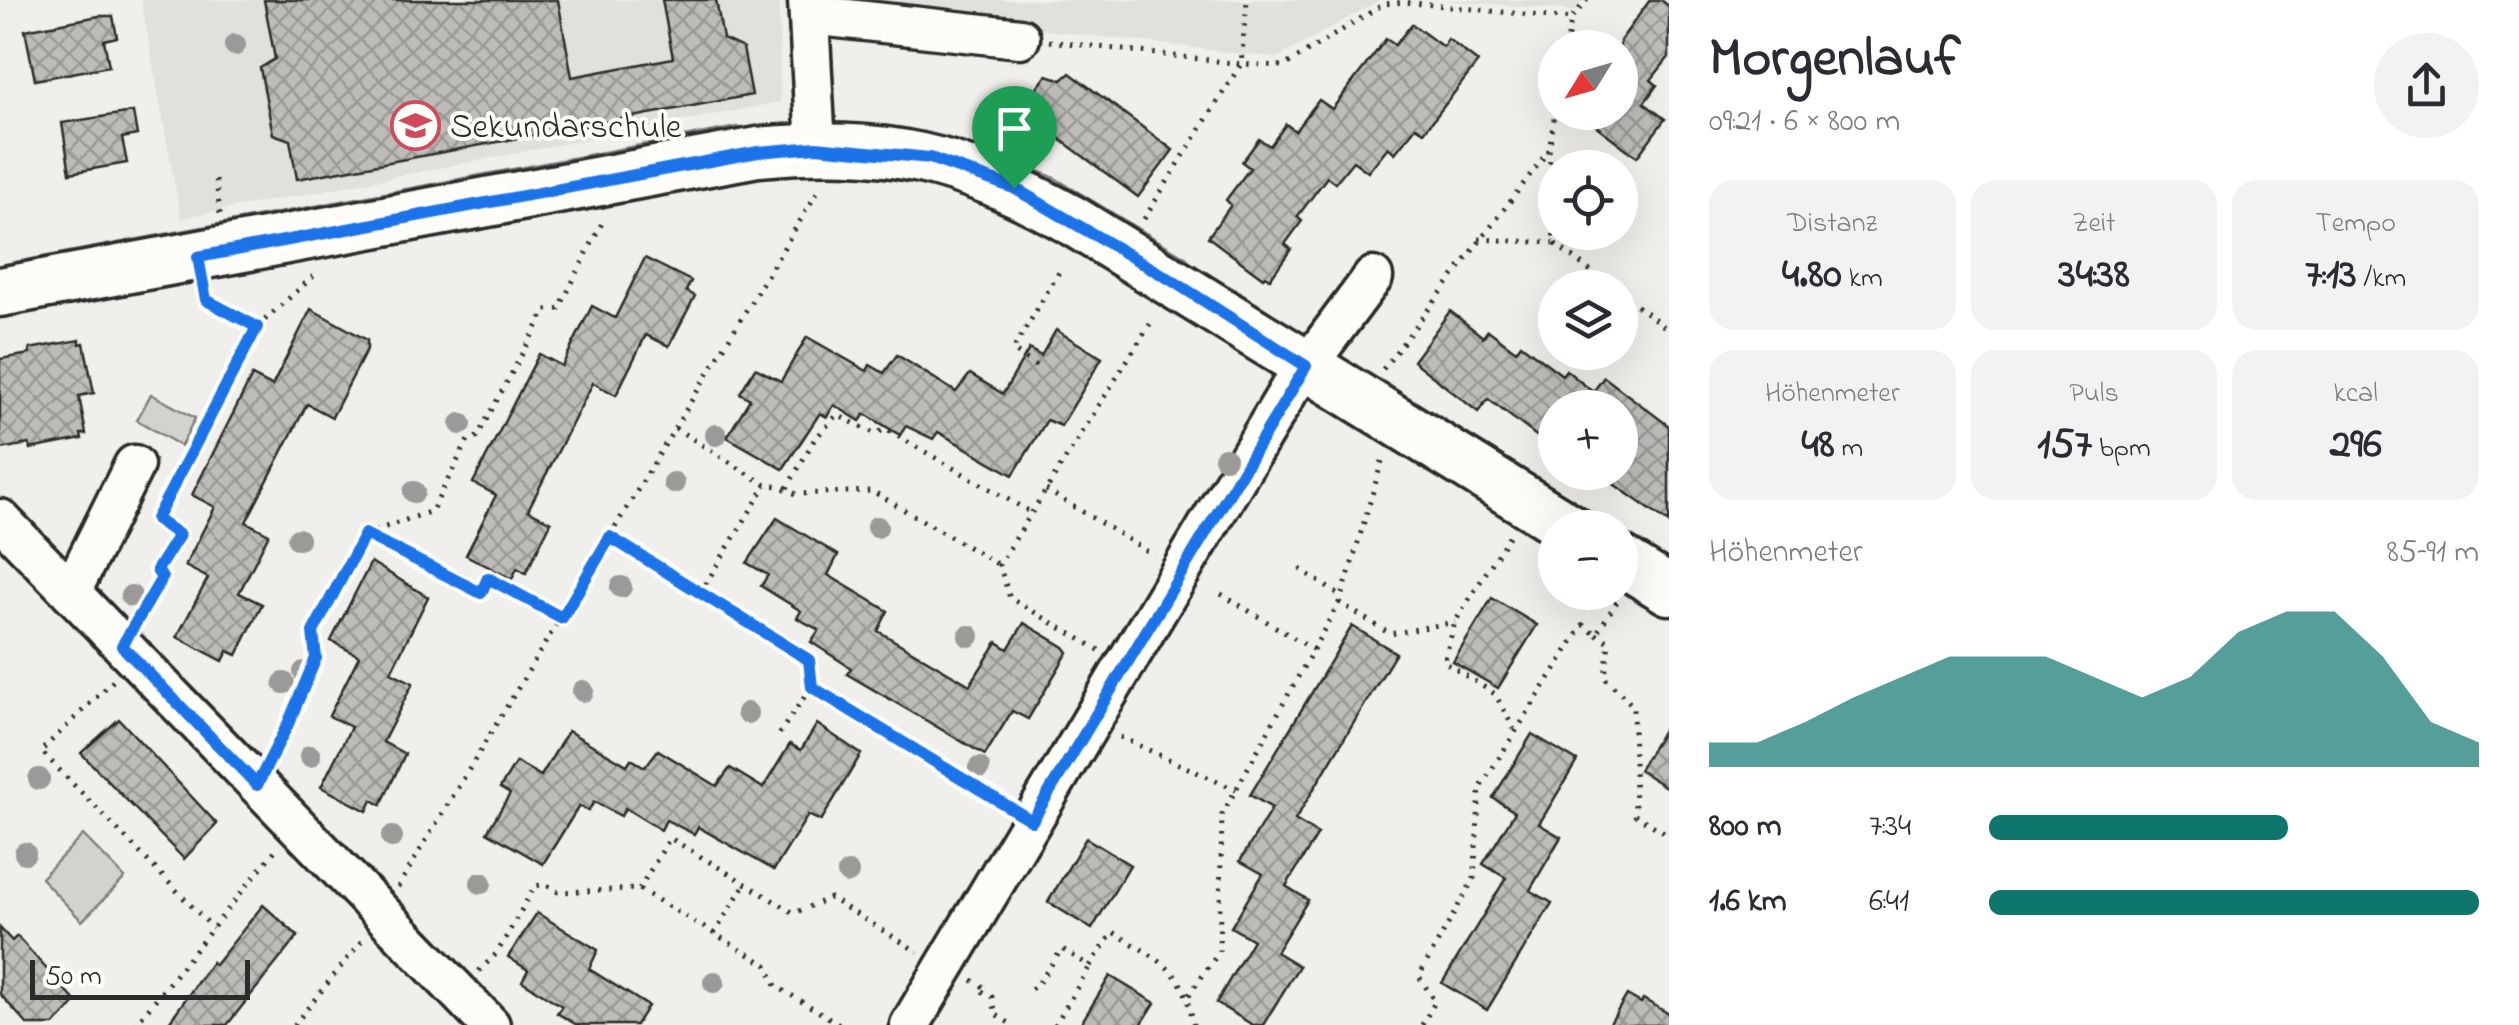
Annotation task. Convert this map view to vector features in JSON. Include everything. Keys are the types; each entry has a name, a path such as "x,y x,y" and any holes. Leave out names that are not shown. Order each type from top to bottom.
{"main road":[{"path":"0,292 758,152 821,163 930,158 1014,188 1135,258 1540,510"},
{"path":"1638,582 1669,590"}],"street":[{"path":"821,163 810,9 1020,38"},
{"path":"910,1025 1306,366 1373,278"},
{"path":"71,592 134,465"},
{"path":"0,519 490,1025"}],"path":[{"path":"1142,222 1242,64 1247,0"},
{"path":"1568,30 1570,19 1587,0"},
{"path":"1020,38 1284,66 1384,4 1404,2 1570,19"},
{"path":"1549,150 1552,130"},
{"path":"294,1025 393,897 675,428 821,163"},
{"path":"1381,371 1538,164"},
{"path":"216,180 221,216"},
{"path":"257,785 316,658 313,632 365,534 432,511 468,440 476,438 546,310 559,309 608,212"},
{"path":"1480,240 1538,243"},
{"path":"1562,250 1589,270"},
{"path":"198,257 206,300 257,327"},
{"path":"213,928 41,750 129,652 162,578 157,570 179,535 156,519 257,327 327,265"},
{"path":"1036,366 1013,350 1062,267"},
{"path":"1638,307 1669,330"},
{"path":"999,565 1150,324"},
{"path":"786,489 814,440 837,415 876,434 885,429 1032,513"},
{"path":"675,428 766,485 796,494 872,491 999,565 1010,598 1108,655"},
{"path":"1190,995 1218,952 1222,815 1341,600 1385,449"},
{"path":"700,592 766,485"},
{"path":"1046,490 1182,572"},
{"path":"1513,529 1455,622 1444,662 1495,694 1514,729"},
{"path":"365,534 481,593 488,578 562,618"},
{"path":"610,537 809,660 812,687 777,737"},
{"path":"1300,569 1390,634 1455,622"},
{"path":"1221,594 1314,650"},
{"path":"1596,634 1606,610"},
{"path":"1422,1025 1435,1002 1420,976 1474,878 1480,788 1583,626 1609,642 1605,678 1633,706 1635,815 1669,836"},
{"path":"812,687 1032,821"},
{"path":"1135,746 1236,790"},
{"path":"135,1025 296,825"},
{"path":"638,889 670,838 794,913 830,898 944,968"},
{"path":"458,992 498,952 535,886 546,884 558,892 638,889 767,966 776,986 842,1025"},
{"path":"714,934 745,884"},
{"path":"1055,1025 1113,932 1166,965 1190,995 1193,1025"},
{"path":"1031,989 1062,949 1090,966"},
{"path":"982,991 992,998 996,1015 1013,1025"}],"shaded area":[{"name":"Sekundarschule","path":"141,0 779,0 780,102 181,218"},
{"path":"836,0 1380,0 1277,58 837,5"},
{"path":"1443,0 1583,0 1575,11"},
{"path":"737,127 747,131 0,269 0,265"},
{"path":"904,129 994,152 1055,178 1187,258 1190,266 903,132"},
{"path":"611,197 606,207 217,278 217,272"},
{"path":"1379,379 1538,478 1538,487 1374,383"},
{"path":"151,394 195,418 181,446 137,420"},
{"path":"1543,490 1557,490 1589,510 1575,510"},
{"path":"83,835 125,878 82,921 41,878"}],"building":[{"path":"264,0 558,0 572,77 673,58 662,0 716,0 723,39 743,48 752,95 297,179 290,140 273,134 260,68 275,59"},
{"path":"1650,0 1661,0 1669,6 1669,57 1651,80 1657,85 1644,103 1665,119 1638,156 1638,150 1628,150 1602,130 1638,130 1638,30 1628,30"},
{"path":"113,16 117,37 104,40 109,66 35,80 25,30"},
{"path":"1412,24 1443,47 1448,39 1478,62 1424,132 1416,127 1395,153 1388,147 1368,172 1353,161 1335,183 1327,177 1297,217 1302,221 1285,244 1291,249 1270,279 1263,278 1208,237 1231,205 1226,200 1250,168 1242,162 1259,139 1270,146 1286,124 1295,131 1319,100 1332,109 1386,39 1395,45"},
{"path":"1070,73 1173,150 1138,197 1045,128 1032,137 1011,122 1047,75 1062,80"},
{"path":"133,112 137,135 122,138 127,163 70,173 62,123"},
{"path":"645,258 691,281 686,291 695,296 669,346 646,335 616,395 593,383 528,510 551,522 526,573 517,568 512,579 466,555 496,495 473,483 539,354 562,366 592,306 615,318"},
{"path":"311,309 367,340 367,349 332,417 307,404 246,522 269,534 239,593 262,604 237,655 228,651 223,661 177,637 208,578 185,566 215,507 192,495 252,376 272,386"},
{"path":"1450,311 1483,337 1488,330 1516,351 1521,344 1538,357 1538,370 1555,370 1562,375 1566,370 1591,390 1538,390 1538,437 1488,399 1478,412 1413,361"},
{"path":"1056,330 1102,358 1061,426 1047,420 1013,475 938,432 933,439 906,426 900,435 865,414 860,421 834,405 827,417 820,413 783,469 727,437 750,399 740,393 755,368 781,381 807,337 867,371 870,365 884,373 897,355 956,392 970,374 1003,394 1029,349 1041,356"},
{"path":"80,340 80,344 84,343 94,393 79,396 86,434 81,434 82,439 30,449 29,444 0,449 0,359 30,354 29,349"},
{"path":"1604,377 1621,390 1594,390"},
{"path":"1638,403 1669,426 1669,523 1622,490 1638,490"},
{"path":"777,518 838,555 828,575 888,611 878,631 970,685 997,642 1008,649 1024,623 1064,647 1068,652 1028,719 1012,711 985,755 847,674 851,668 811,642 819,630 797,618 801,611 761,586 768,575 747,563"},
{"path":"371,562 428,597 391,672 413,683 383,742 405,754 381,805 372,800 367,811 321,787 351,727 329,716 359,656 331,641"},
{"path":"1492,598 1537,625 1498,688 1453,662"},
{"path":"1352,626 1396,653 1295,820 1318,834 1286,886 1308,900 1276,952 1299,966 1263,1025 1253,1025 1216,1003 1253,940 1231,927 1263,874 1240,861 1272,808 1250,795"},
{"path":"119,719 217,824 184,859 81,753"},
{"path":"1669,720 1669,789 1639,770"},
{"path":"817,724 861,754 821,821 808,815 774,870 698,827 694,834 666,820 661,830 625,808 621,816 594,802 588,811 579,806 543,864 487,832 510,794 500,788 516,762 541,776 568,731 627,765 631,759 645,767 658,750 717,786 730,768 763,788 790,744 801,750"},
{"path":"1532,734 1577,761 1539,824 1561,837 1530,890 1552,903 1487,1010 1442,983 1506,878 1483,864 1515,812 1493,798"},
{"path":"1086,838 1130,865 1092,929 1048,902"},
{"path":"263,905 298,936 227,1025 167,1025 212,962 215,965"},
{"path":"537,913 598,950 589,969 648,1006 636,1025 577,1025 557,1013 562,1006 522,981 528,970 508,957"},
{"path":"0,928 12,941 17,936 76,1002 54,1025 28,1025 0,994"},
{"path":"1110,976 1155,1003 1141,1025 1080,1025"},
{"path":"1627,995 1669,1014 1669,1025 1609,1025"}],"place":[{"name":"Sekundarschule","path":"415,125"}],"route":[{"path":"816,147 930,158 1014,188 1070,218 1306,366 1032,821 812,687 809,660 610,537 562,618 488,578 481,593 365,534 313,632 316,658 257,785 122,646 162,578 157,570 179,535 156,519 257,327 206,300 198,257 758,152 816,147"}]}
